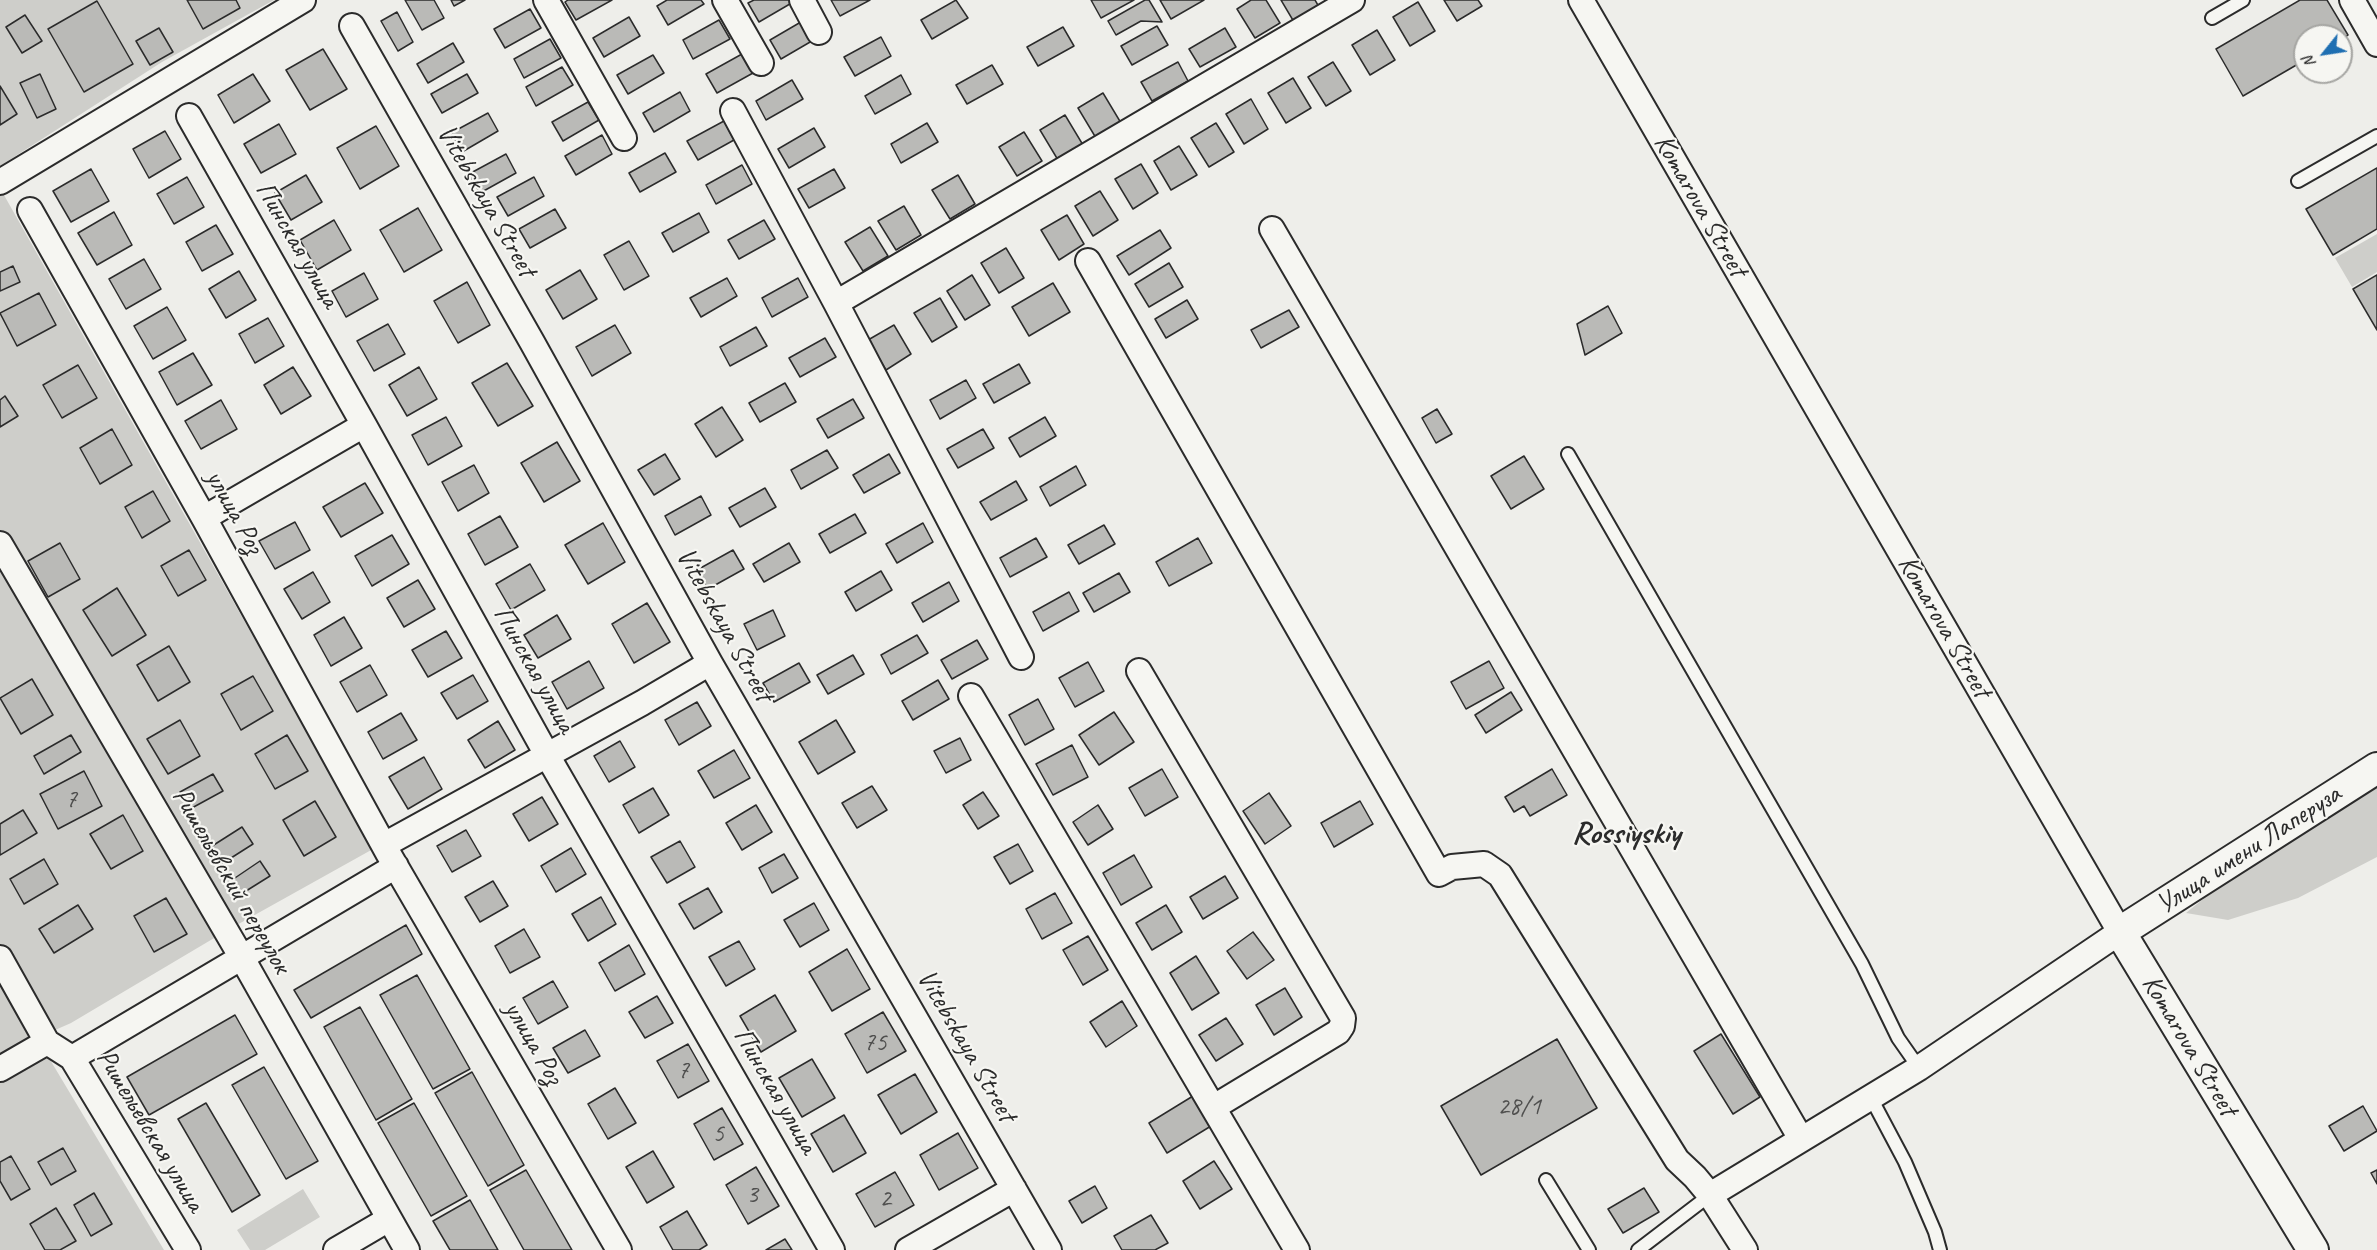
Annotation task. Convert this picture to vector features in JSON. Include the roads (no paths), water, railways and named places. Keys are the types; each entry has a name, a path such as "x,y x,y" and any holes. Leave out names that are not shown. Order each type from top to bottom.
{"street":[{"path":"0,182 303,0"},
{"path":"546,0 624,138"},
{"path":"726,0 761,63"},
{"path":"802,0 819,32"},
{"path":"836,303 1352,0"},
{"name":"Komarova Street","path":"1581,0 2120,932 2313,1250"},
{"path":"2352,0 2377,44"},
{"name":"Vitebskaya Street","path":"352,26 532,342 710,663 1049,1250"},
{"path":"733,111 1021,657"},
{"name":"Пинская улица","path":"189,116 547,755 832,1250"},
{"name":"улица Роз","path":"30,210 204,518 384,845 619,1250"},
{"path":"1272,229 1801,1139"},
{"path":"1088,261 1439,873 1452,867 1484,864 1500,875 1677,1160 1710,1195 1745,1250"},
{"path":"204,518 364,425"},
{"name":"Ришельевский переулок","path":"0,544 242,958 406,1250"},
{"path":"384,845 710,663"},
{"path":"1138,671 1343,1018 1338,1032 1214,1107"},
{"path":"970,696 1298,1250"},
{"name":"Улица имени Лаперуза","path":"2120,932 2377,768"},
{"path":"72,1058 396,866"},
{"path":"1710,1195 1919,1068 2120,932"},
{"name":"Ришельевская улица","path":"0,958 47,1042 72,1058 188,1250"},
{"path":"0,1069 47,1042"},
{"path":"908,1250 1014,1189"},
{"path":"336,1250 389,1219"}],"lane":[{"path":"2212,18 2243,0"},
{"path":"2298,181 2377,135"},
{"path":"1568,454 1862,964 1898,1038 1919,1068"},
{"path":"1870,1096 1905,1162 1935,1232 1940,1250"},
{"path":"1546,1180 1589,1250"},
{"path":"1638,1250 1710,1195"}],"district":[{"name":"Rossiyskiy","path":"1626,835"}]}
